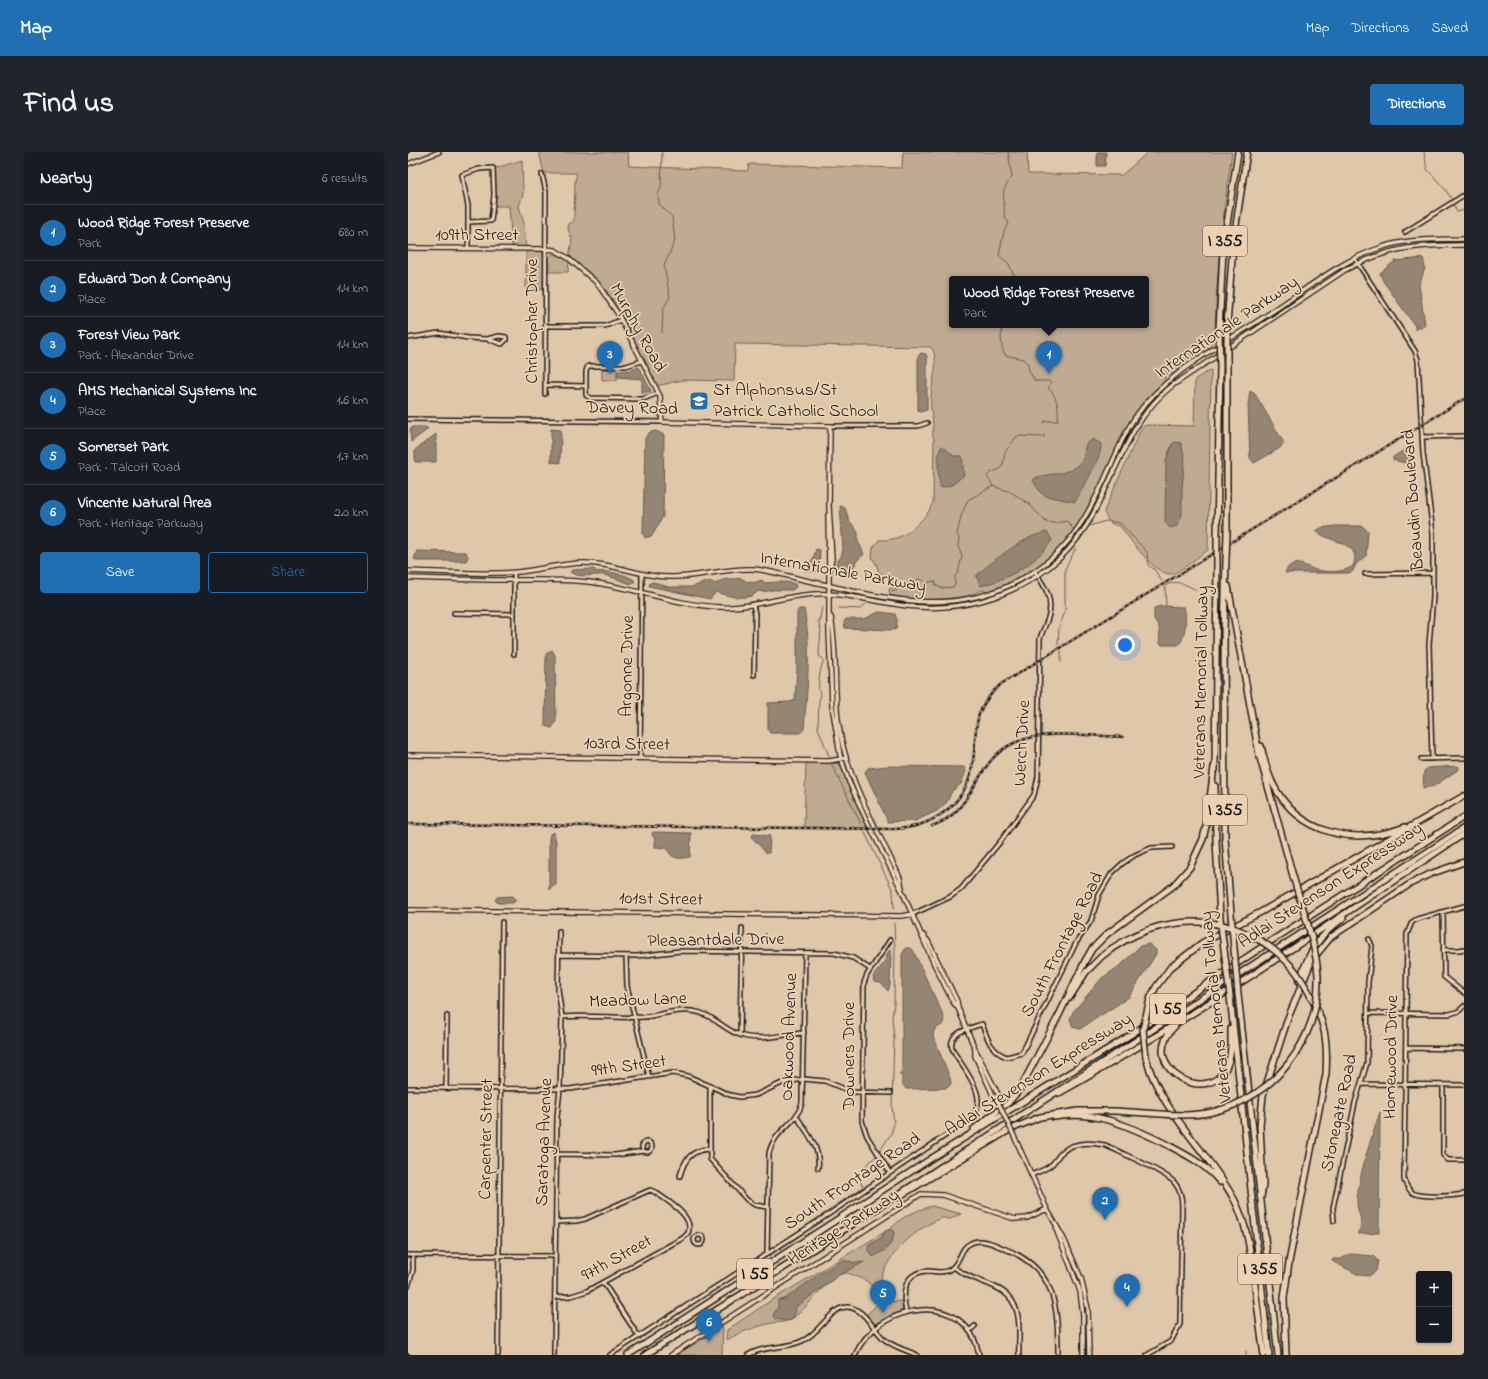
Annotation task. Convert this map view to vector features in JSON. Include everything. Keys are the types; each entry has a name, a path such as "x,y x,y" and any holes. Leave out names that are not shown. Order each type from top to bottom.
{"highway":[{"name":"Veterans Memorial Tollway","path":"1238,152 1223,250 1219,330 1220,366 1214,767 1220,918 1269,1355"},
{"name":"Veterans Memorial Tollway","path":"1247,152 1232,245 1228,325 1226,575 1224,631 1225,838 1238,994 1278,1355"},
{"path":"1226,575 1252,706 1266,766 1272,783 1286,803 1309,823 1340,835 1365,837 1385,834 1423,820"},
{"path":"842,1231 1009,1130 1040,1117 1064,1112 1115,1111 1161,1114 1201,1114 1225,1108 1240,1102 1271,1082 1286,1067 1300,1047 1311,1020 1318,978 1314,950 1262,767 1252,706"},
{"path":"1060,1013 1084,960 1098,943 1173,886 1190,867 1200,849 1206,828 1214,767"},
{"path":"1264,1355 1249,1244 1243,1220 1234,1200 1160,1092 1151,1075 1146,1057 1143,1030 1150,999 1156,987 1170,968 1202,943 1261,912 1464,796"},
{"name":"Adlai Stevenson Expressway","path":"628,1355 932,1158 1123,1040 1189,994 1464,816"},
{"name":"Adlai Stevenson Expressway","path":"645,1355 842,1231 1464,828"},
{"path":"1022,1113 1145,1042 1364,901 1464,834"},
{"path":"1450,843 1464,838"},
{"path":"1261,1197 1263,1185 1260,1126 1261,1107 1272,1062 1312,960 1331,937 1418,879 1464,862"},
{"path":"1288,1018 1297,985 1312,950 1326,931 1364,901"},
{"path":"932,1158 987,1120 1014,1098 1060,1013 1086,972 1102,956 1125,939 1158,926 1193,921 1214,922 1250,935 1269,946 1290,965 1308,991 1323,1020 1327,1046 1326,1074 1289,1262 1284,1298 1286,1355"},
{"path":"1211,1000 1176,1025 1171,1030 1165,1042 1165,1056 1170,1069 1178,1078 1191,1083 1201,1084 1212,1080 1226,1068 1231,1047 1230,998"},
{"path":"1009,1130 1040,1120 1065,1116 1094,1116 1118,1122 1196,1161 1215,1176 1234,1200"}],"street":[{"path":"408,164 439,152"},
{"path":"468,222 491,221 494,194 493,168 479,169 462,176 467,197 468,248"},
{"name":"Christopher Drive","path":"542,174 546,192 545,394"},
{"path":"1405,232 1464,195"},
{"name":"Internationale Parkway","path":"408,571 514,572 583,563 612,566 642,574 675,577 724,570 752,569 911,602 936,603 961,601 984,595 1037,573 1055,556 1075,533 1090,511 1126,432 1138,412 1152,396 1186,368 1355,259 1379,248 1401,242 1464,239"},
{"name":"Internationale Parkway","path":"408,578 587,581 708,607 753,605 798,595 829,594 908,606 934,608 972,604 1002,594 1060,559 1079,538 1095,512 1130,435 1143,415 1161,395 1196,369 1357,264 1380,254 1397,249 1414,246 1464,245"},
{"name":"109th Street","path":"408,248 546,249"},
{"name":"Murphy Road","path":"546,249 555,250 568,258 597,283 621,320 658,393 662,406 662,422"},
{"name":"Beaudin Boulevard","path":"1355,259 1415,351 1418,360 1422,437 1433,534 1433,604 1429,644 1432,759"},
{"path":"546,326 605,326 621,320"},
{"path":"408,338 439,333 468,338 487,339 502,344 506,340 506,337 499,336 487,339"},
{"path":"642,361 626,366 588,366 586,369 586,395 590,398 643,399 658,393"},
{"path":"545,385 586,386"},
{"name":"Davey Road","path":"408,419 662,422 830,426 918,426 927,423"},
{"path":"830,426 829,506 832,559 829,573 829,631 832,705 852,789 923,936 928,941 957,1001 958,1008 975,1049 978,1062 1014,1136 1047,1210 1064,1239 1084,1286 1088,1318 1089,1355"},
{"path":"1422,437 1464,436"},
{"path":"1075,533 1079,538"},
{"path":"514,572 514,654"},
{"name":"Werch Drive","path":"913,914 950,897 962,889 1000,842 1035,792 1038,777 1040,639 1048,621 1051,605 1047,590 1037,573"},
{"path":"1365,574 1432,573"},
{"name":"Argonne Drive","path":"640,758 642,574"},
{"path":"753,605 755,614 754,675"},
{"path":"454,613 514,614"},
{"name":"103rd Street","path":"408,755 822,760 844,758"},
{"path":"1421,759 1464,758"},
{"name":"South Frontage Road","path":"610,1355 767,1254 966,1122 976,1111 978,1093 951,1045 954,1036 982,1024 992,1047 996,1052 1007,1057 1022,1053 1076,943 1091,921 1099,895 1112,873 1123,863 1151,848 1172,847"},
{"name":"Homewood Drive","path":"1464,906 1417,919 1412,922 1408,929 1404,1180 1408,1189 1421,1196 1464,1194"},
{"name":"101st Street","path":"408,910 901,916 913,914"},
{"path":"1442,912 1444,977 1464,993"},
{"name":"Carpenter Street","path":"498,1355 502,922"},
{"path":"740,1035 742,928"},
{"name":"Saratoga Avenue","path":"554,1355 556,1154 562,1017 558,989 559,931"},
{"name":"Stonegate Road","path":"1334,1221 1333,1208 1355,1103 1367,1063 1368,982 1372,946 1369,939"},
{"name":"Downers Drive","path":"890,940 870,969 863,986 862,1093 862,1116 865,1131 890,1173"},
{"path":"1442,950 1464,949"},
{"name":"Pleasantdale Drive","path":"559,955 626,956 670,952 842,954 853,958 870,969"},
{"name":"Oakwood Avenue","path":"767,1254 768,1157 770,1148 781,1129 797,1117 802,1103 805,953"},
{"path":"626,956 626,982 649,1076"},
{"path":"1368,1012 1450,1014 1464,1006"},
{"name":"Meadow Lane","path":"562,1017 634,1017 650,1016 672,1010 694,1011 714,1018 740,1035 760,1038 804,1033"},
{"path":"446,1088 447,1016"},
{"path":"1406,1048 1464,1049"},
{"name":"99th Street","path":"408,1088 560,1089 649,1076 679,1074 730,1095 744,1097 759,1094 786,1081 803,1079 821,1080 848,1091 862,1093 892,1093"},
{"path":"1361,1084 1464,1085"},
{"path":"1444,1085 1443,1155 1448,1160 1464,1160"},
{"path":"710,1086 709,1149 712,1161 747,1200 755,1206 767,1207"},
{"path":"797,1117 818,1150 818,1168"},
{"path":"1031,1175 1050,1166 1062,1152 1071,1146 1096,1144 1105,1145 1166,1176 1177,1187 1181,1195 1182,1206 1180,1324 1171,1341 1147,1355"},
{"path":"680,1176 685,1161 690,1155 698,1151 709,1149"},
{"path":"556,1154 615,1155 644,1151"},
{"path":"556,1222 581,1220 650,1190 655,1192 685,1216 689,1225 688,1233 695,1237"},
{"name":"Heritage Parkway","path":"671,1355 921,1194 943,1195 1015,1219 1027,1218 1047,1210"},
{"path":"1055,1226 1058,1240 1072,1269 1080,1291 1083,1316 1084,1355"},
{"name":"97th Street","path":"555,1297 580,1294 680,1239 688,1233"},
{"path":"970,1237 972,1242"},
{"path":"906,1312 903,1293 910,1279 921,1272 944,1272 954,1267 962,1250 972,1242 987,1242 1012,1251 1025,1258 1041,1274 1054,1297 1058,1315 1058,1355"},
{"name":"97th Street","path":"408,1255 555,1256"},
{"path":"408,1287 412,1270 413,1255"},
{"path":"1025,1258 1029,1255"},
{"path":"954,1267 972,1278 998,1287 1010,1298 1015,1306 1018,1318 1019,1355"},
{"path":"603,1282 639,1337"},
{"path":"848,1302 848,1307"},
{"path":"748,1355 803,1341 818,1330 835,1312 848,1307 854,1308 860,1312 874,1328 891,1343 917,1355"},
{"path":"855,1355 863,1341 874,1328 887,1319 906,1312 924,1309 943,1313 954,1318 969,1331 975,1340 979,1355"},
{"path":"969,1331 975,1326"}],"shaded area":[{"path":"539,152 628,152 629,166 748,171 749,164 902,168 903,152 1027,152 1028,174 1122,175 1148,152 1232,152 1220,248 1216,296 1215,344 1174,375 1169,373 1165,375 1165,382 1139,409 1130,424 1082,519 1060,547 1048,558 1035,568 1004,585 987,592 983,590 963,598 945,601 926,601 890,595 889,589 896,586 878,571 877,565 872,558 873,548 879,540 895,538 907,533 919,523 929,511 933,503 934,439 931,399 935,371 935,358 931,347 735,344 734,381 682,380 657,386 621,315 605,289 596,279 569,258 572,239 568,229 569,224 574,221 575,181 577,173 544,173"},
{"path":"1097,152 1106,152 1105,166 1097,166"},
{"path":"522,160 523,194 519,206 524,224 526,247 512,247 509,206 494,206 493,169"},
{"path":"526,250 541,251 544,255 544,290 526,289"},
{"path":"553,254 559,255 569,261 568,272 549,272 549,257"},
{"path":"1423,258 1425,268 1419,285 1425,325 1421,328 1416,325 1417,328 1415,330 1415,326 1383,281 1380,273 1395,261"},
{"path":"921,353 926,354 927,357 927,410 920,412 918,410 918,356"},
{"path":"639,367 651,391 642,393 642,379 617,377 618,371 631,370"},
{"path":"602,369 617,370 617,380 602,380"},
{"path":"1211,370 1208,550 1175,573 1165,573 1143,556 1120,526 1109,522 1104,511 1142,427 1147,425 1194,426 1195,379"},
{"path":"1250,391 1255,394 1284,443 1280,448 1254,463 1250,458 1248,405"},
{"path":"412,427 426,427 428,429 411,442 410,430"},
{"path":"551,429 561,430 560,463 551,462"},
{"path":"656,431 664,435 663,516 652,536 645,538 643,534 645,438 650,432"},
{"path":"436,434 436,462 415,462 415,450"},
{"path":"1093,439 1101,444 1098,458 1075,502 1046,496 1041,493 1033,481 1035,478 1062,473 1074,468 1083,459 1086,444"},
{"path":"1175,442 1181,443 1185,459 1182,487 1182,515 1177,526 1170,528 1165,522 1166,460 1172,444"},
{"path":"942,446 954,456 962,456 964,475 952,485 941,488 938,473 938,460"},
{"path":"1406,449 1410,451 1410,462 1405,463 1393,460 1393,457"},
{"path":"840,506 845,508 849,520 858,532 858,541 864,554 856,562 850,574 845,577 841,573 836,563 841,557 843,549"},
{"path":"1335,526 1362,526 1368,531 1366,556 1356,564 1353,571 1349,573 1285,573 1291,565 1295,564 1303,565 1316,570 1330,571 1345,570 1353,566 1355,558 1349,547 1321,535 1316,531 1321,528"},
{"path":"1047,532 1052,540 1038,557 1011,575 981,586 976,576 991,563 1019,543 1038,534"},
{"path":"816,549 820,550 819,569 816,572 805,571 804,569 812,560"},
{"path":"417,551 466,552 468,557 466,561 417,561 414,559"},
{"path":"594,569 597,572 623,575 635,581 631,584 604,575 582,576 570,572 572,570"},
{"path":"741,578 747,582 750,581 753,583 762,580 765,583 788,582 795,584 796,587 792,590 758,591 744,597 716,592 710,599 649,586 650,583 654,582 668,587 692,587 709,581 716,584 721,580"},
{"path":"1161,606 1184,607 1185,627 1183,638 1178,645 1162,645 1160,643 1159,627 1154,619 1154,608"},
{"path":"799,609 804,609 808,638 808,669 804,729 800,733 770,733 768,730 768,703 790,702 795,700 797,667 797,612"},
{"path":"879,612 895,614 897,620 896,629 845,628 844,622 846,619 864,619"},
{"path":"552,650 555,655 556,721 552,728 545,726 546,654"},
{"path":"806,762 840,764 867,828 804,827"},
{"path":"888,766 964,767 966,771 961,784 952,791 947,802 937,811 915,821 888,822 865,772 868,768"},
{"path":"1457,766 1459,769 1434,786 1423,788 1424,771 1428,768"},
{"path":"554,832 556,842 556,885 552,886 549,890 549,839 550,834"},
{"path":"653,832 691,833 690,857 676,858 671,855 667,848 655,847 655,839 652,835"},
{"path":"753,834 770,836 769,853 766,853 752,837"},
{"path":"513,896 516,900 513,903 498,903 495,900 497,897"},
{"path":"1149,944 1156,950 1156,954 1129,997 1080,1029 1073,1027 1070,1019 1073,1012 1102,978 1121,965 1140,946"},
{"path":"906,948 913,950 944,1017 943,1024 934,1030 933,1036 950,1078 951,1084 947,1088 906,1089 902,1083 902,1075 899,1075 902,1072 902,954"},
{"path":"891,949 890,985 888,991 881,983 874,982 873,977 883,964"},
{"path":"1380,1112 1379,1233 1358,1234 1361,1220 1357,1206 1358,1190 1366,1156"},
{"path":"932,1206 961,1214 950,1219 941,1218 908,1239 890,1259 884,1270 878,1295 872,1286 866,1281 847,1273 839,1275 831,1280 802,1311 794,1317 785,1322 772,1323 754,1328 727,1340 726,1339 727,1330 767,1303 893,1227 905,1217 916,1211"},
{"path":"885,1231 894,1231 891,1244 885,1250 873,1257 868,1249 869,1245 881,1238"},
{"path":"1350,1254 1373,1256 1378,1261 1376,1271 1369,1276 1359,1275 1332,1261 1333,1259 1341,1259"},
{"path":"843,1260 856,1263 864,1262 839,1275 795,1308 796,1311 792,1320 786,1321 775,1319 773,1315 778,1307 778,1300 785,1299 819,1274"},
{"path":"902,1301 902,1311 889,1316 876,1324 873,1323 866,1315 880,1302"},
{"path":"723,1327 722,1355 676,1355"}],"waterway":[{"path":"662,152 661,187 658,195 659,204 672,217 675,241 664,266 670,297 663,309 662,333"},
{"path":"1008,152 1012,177 1004,192 1004,216 1009,223 1004,231 999,255 1009,264 1015,276"},
{"path":"1424,152 1427,169 1445,189 1452,200"},
{"path":"1453,204 1457,212 1464,210"},
{"path":"1002,328 1001,337 1003,352 1005,355 1023,359 1028,364 1029,371 1035,381 1049,381 1051,384 1048,388 1054,395 1057,402 1058,419 1057,421 1045,421 1044,423"},
{"path":"1044,435 1044,437 1017,436 1005,452 1003,464 1000,469 990,473 987,476 993,486 1011,492 1029,504 1046,522 1054,523 1067,521 1073,529"},
{"path":"892,592 897,590 904,583 920,579 927,583 933,581 936,582 935,585 941,588 953,587 962,556 958,547 959,538 957,534 962,513 968,500 993,486"},
{"path":"1089,526 1106,521 1120,523 1147,552 1148,565 1154,569 1162,581"},
{"path":"1058,645 1059,627 1065,612 1065,569 1076,548"},
{"path":"1166,606 1165,586 1177,583 1184,584 1196,590"},
{"path":"839,608 860,609 866,604"},
{"path":"817,622 820,618 822,607"},
{"path":"820,618 819,627 821,628 819,655 824,660 819,678 821,696 819,700 818,728 829,756"},
{"path":"1061,650 1061,662"},
{"path":"832,765 861,824"},
{"path":"864,831 893,891 894,909"},
{"path":"879,1152 891,1134 894,1124 892,1106 894,1038 892,1018 894,1003 895,950 894,923"},
{"path":"832,1208 863,1187 859,1178 862,1171 876,1156"}],"railway":[{"path":"408,824 894,829 908,828 921,824 944,812 962,793 972,768 979,714 984,704 1001,684 1464,399"},
{"path":"932,826 947,819 958,809 990,761 1001,751 1014,743 1039,736 1067,734 1123,737"}],"place":[{"name":"Forest View Park","path":"610,374"},
{"name":"Wood Ridge Forest Preserve","path":"1049,374"},
{"name":"St Alphonsus/St Patrick Catholic School","path":"699,401"},
{"name":"Edward Don & Company","path":"1105,1220"},
{"name":"AMS Mechanical Systems Inc","path":"1127,1307"},
{"name":"Somerset Park","path":"883,1313"},
{"name":"Vincente Natural Area","path":"709,1342"}]}
